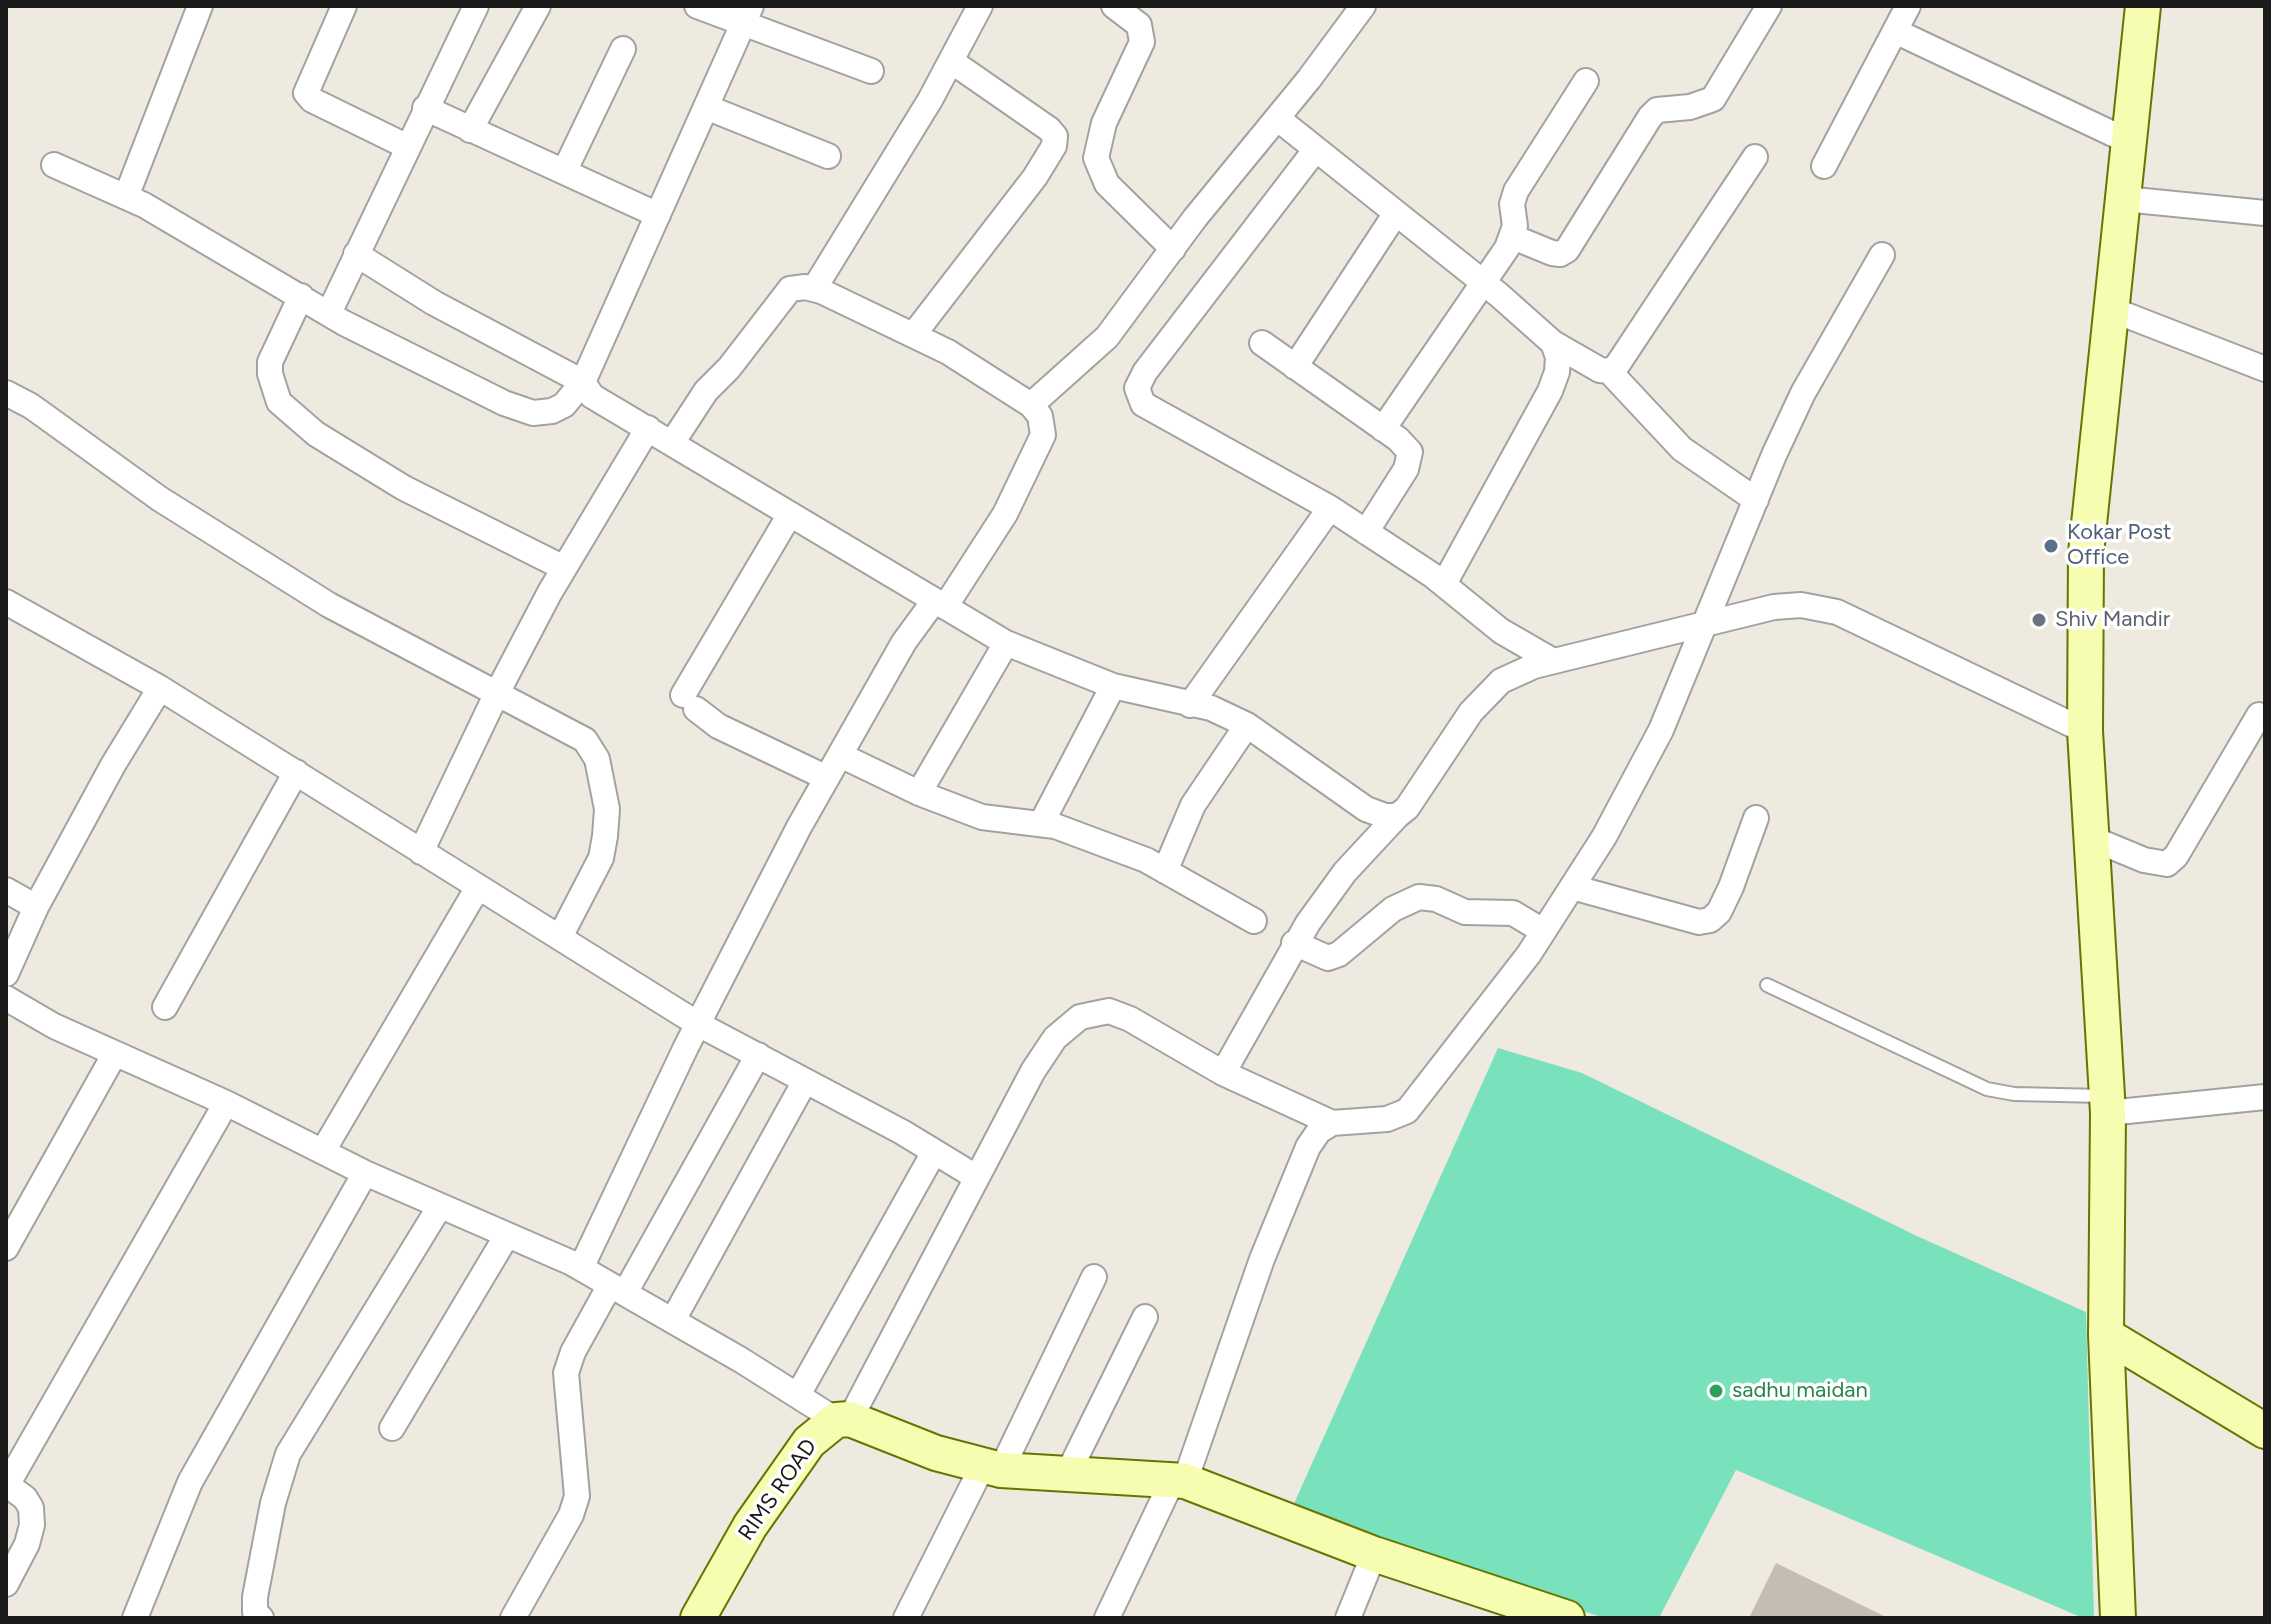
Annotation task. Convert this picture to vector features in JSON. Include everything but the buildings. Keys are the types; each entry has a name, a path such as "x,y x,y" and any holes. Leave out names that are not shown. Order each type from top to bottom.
{"main road":[{"path":"2118,1618 2106,1335 2107,1104 2085,731 2086,553 2143,6"},
{"path":"2106,1335 2265,1431"},
{"path":"843,1419 936,1453 992,1468 1179,1480 1374,1554 1495,1607 1567,1618"},
{"name":"RIMS ROAD","path":"698,1618 750,1526 809,1442 843,1419"}],"street":[{"path":"126,197 200,6"},
{"path":"344,6 306,93 312,100 406,146"},
{"path":"329,313 406,146 476,6"},
{"path":"470,130 538,6"},
{"path":"697,6 747,16 871,71"},
{"path":"814,289 951,61 980,6"},
{"path":"1114,6 1139,25 1142,42 1104,123 1096,158 1107,184 1173,249"},
{"path":"1031,405 1107,337 1363,6"},
{"path":"1513,237 1552,253 1560,254 1567,250 1650,117 1657,110 1690,107 1713,99 1769,6"},
{"path":"1824,166 1908,6"},
{"path":"54,165 126,197 329,313 504,403 533,413 564,405 583,382 747,16"},
{"path":"1895,31 2130,142"},
{"path":"564,172 623,49"},
{"path":"914,334 1035,177 1054,146 1055,136 1049,129 951,61"},
{"path":"1383,429 1485,284 1513,237 1512,204 1516,191 1586,81"},
{"path":"706,107 828,156"},
{"path":"425,108 658,215"},
{"path":"1277,118 1485,284 1553,343 1586,364 1609,371 1682,449 1756,500"},
{"path":"1316,149 1180,325 1137,388 1143,404 1330,508 1444,584 1501,631 1553,661"},
{"path":"1609,371 1624,358 1755,157"},
{"path":"2124,199 2261,206"},
{"path":"1295,367 1396,213"},
{"path":"356,254 434,303 583,382 592,396 1006,643 1113,686 1211,708 1247,725 1366,809 1397,816"},
{"path":"1107,1618 1179,1480 1297,1169 1319,1131 1332,1123 1387,1119 1407,1111 1543,931 1572,887 1604,837 1661,730 1803,393 1882,255"},
{"path":"581,1268 698,1024 827,778 904,642 939,604 1005,514 1036,456 1043,435 1040,416 1031,405 914,334 814,289 790,289 729,368 706,391 672,443"},
{"path":"301,296 270,362 270,374 279,402 316,434 404,488 564,568"},
{"path":"2113,310 2265,369"},
{"path":"1262,343 1383,429 1410,452 1406,469 1366,532"},
{"path":"1444,584 1550,391 1558,357 1553,343"},
{"path":"6,393 31,406 160,499 329,605 585,740 597,759 607,809 605,836 601,858 560,937"},
{"path":"421,852 496,695 564,568 648,428"},
{"path":"1190,705 1330,508"},
{"path":"790,514 689,702 718,726 827,778"},
{"path":"1223,1073 1294,943 1345,872 1407,808 1471,712 1501,681 1553,661 1774,607 1801,605 1837,612 2085,731"},
{"path":"8,609 160,688 698,1024 976,1177"},
{"path":"919,793 1006,643"},
{"path":"1041,824 1113,686"},
{"path":"6,974 36,907 113,765 160,688"},
{"path":"2091,838 2144,860 2167,864 2176,856 2259,715"},
{"path":"1165,871 1193,805 1247,725"},
{"path":"840,755 919,793 982,817 1041,824 1146,860 1254,921"},
{"path":"165,1007 296,772"},
{"path":"1572,887 1699,922 1710,920 1719,912 1731,887 1756,818"},
{"path":"323,1151 478,887"},
{"path":"6,890 36,907"},
{"path":"1294,943 1328,958 1339,954 1393,909 1419,897 1436,899 1465,912 1513,913 1543,931"},
{"path":"6,998 114,1055 226,1103 365,1173 581,1268 843,1419 1033,1071 1055,1038 1080,1017 1109,1011 1130,1019 1223,1073 1332,1123"},
{"path":"6,1248 114,1055"},
{"path":"513,1618 571,1515 577,1496 566,1373 573,1352 618,1289 758,1055"},
{"path":"673,1320 805,1081"},
{"path":"2107,1104 2265,1097"},
{"path":"6,1584 27,1544 32,1525 31,1508 25,1498 7,1484 226,1103"},
{"path":"798,1395 934,1152"},
{"path":"135,1618 190,1482 365,1173"},
{"path":"261,1618 255,1612 255,1597 273,1503 288,1454 440,1206"},
{"path":"392,1428 507,1235"},
{"path":"906,1618 992,1468 1094,1277"},
{"path":"1068,1473 1145,1317"},
{"path":"1348,1618 1374,1554"}],"lane":[{"path":"1767,985 1987,1089 2107,1104"}],"green space":[{"name":"sadhu maidan","path":"1498,1048 1582,1073 1917,1236 2086,1312 2094,1618 2083,1618 1736,1470 1659,1618 1605,1618 1288,1517"}],"place":[{"name":"Kokar Post Office","path":"2051,546"},
{"name":"Shiv Mandir","path":"2039,620"},
{"name":"sadhu maidan","path":"1716,1391"}]}
